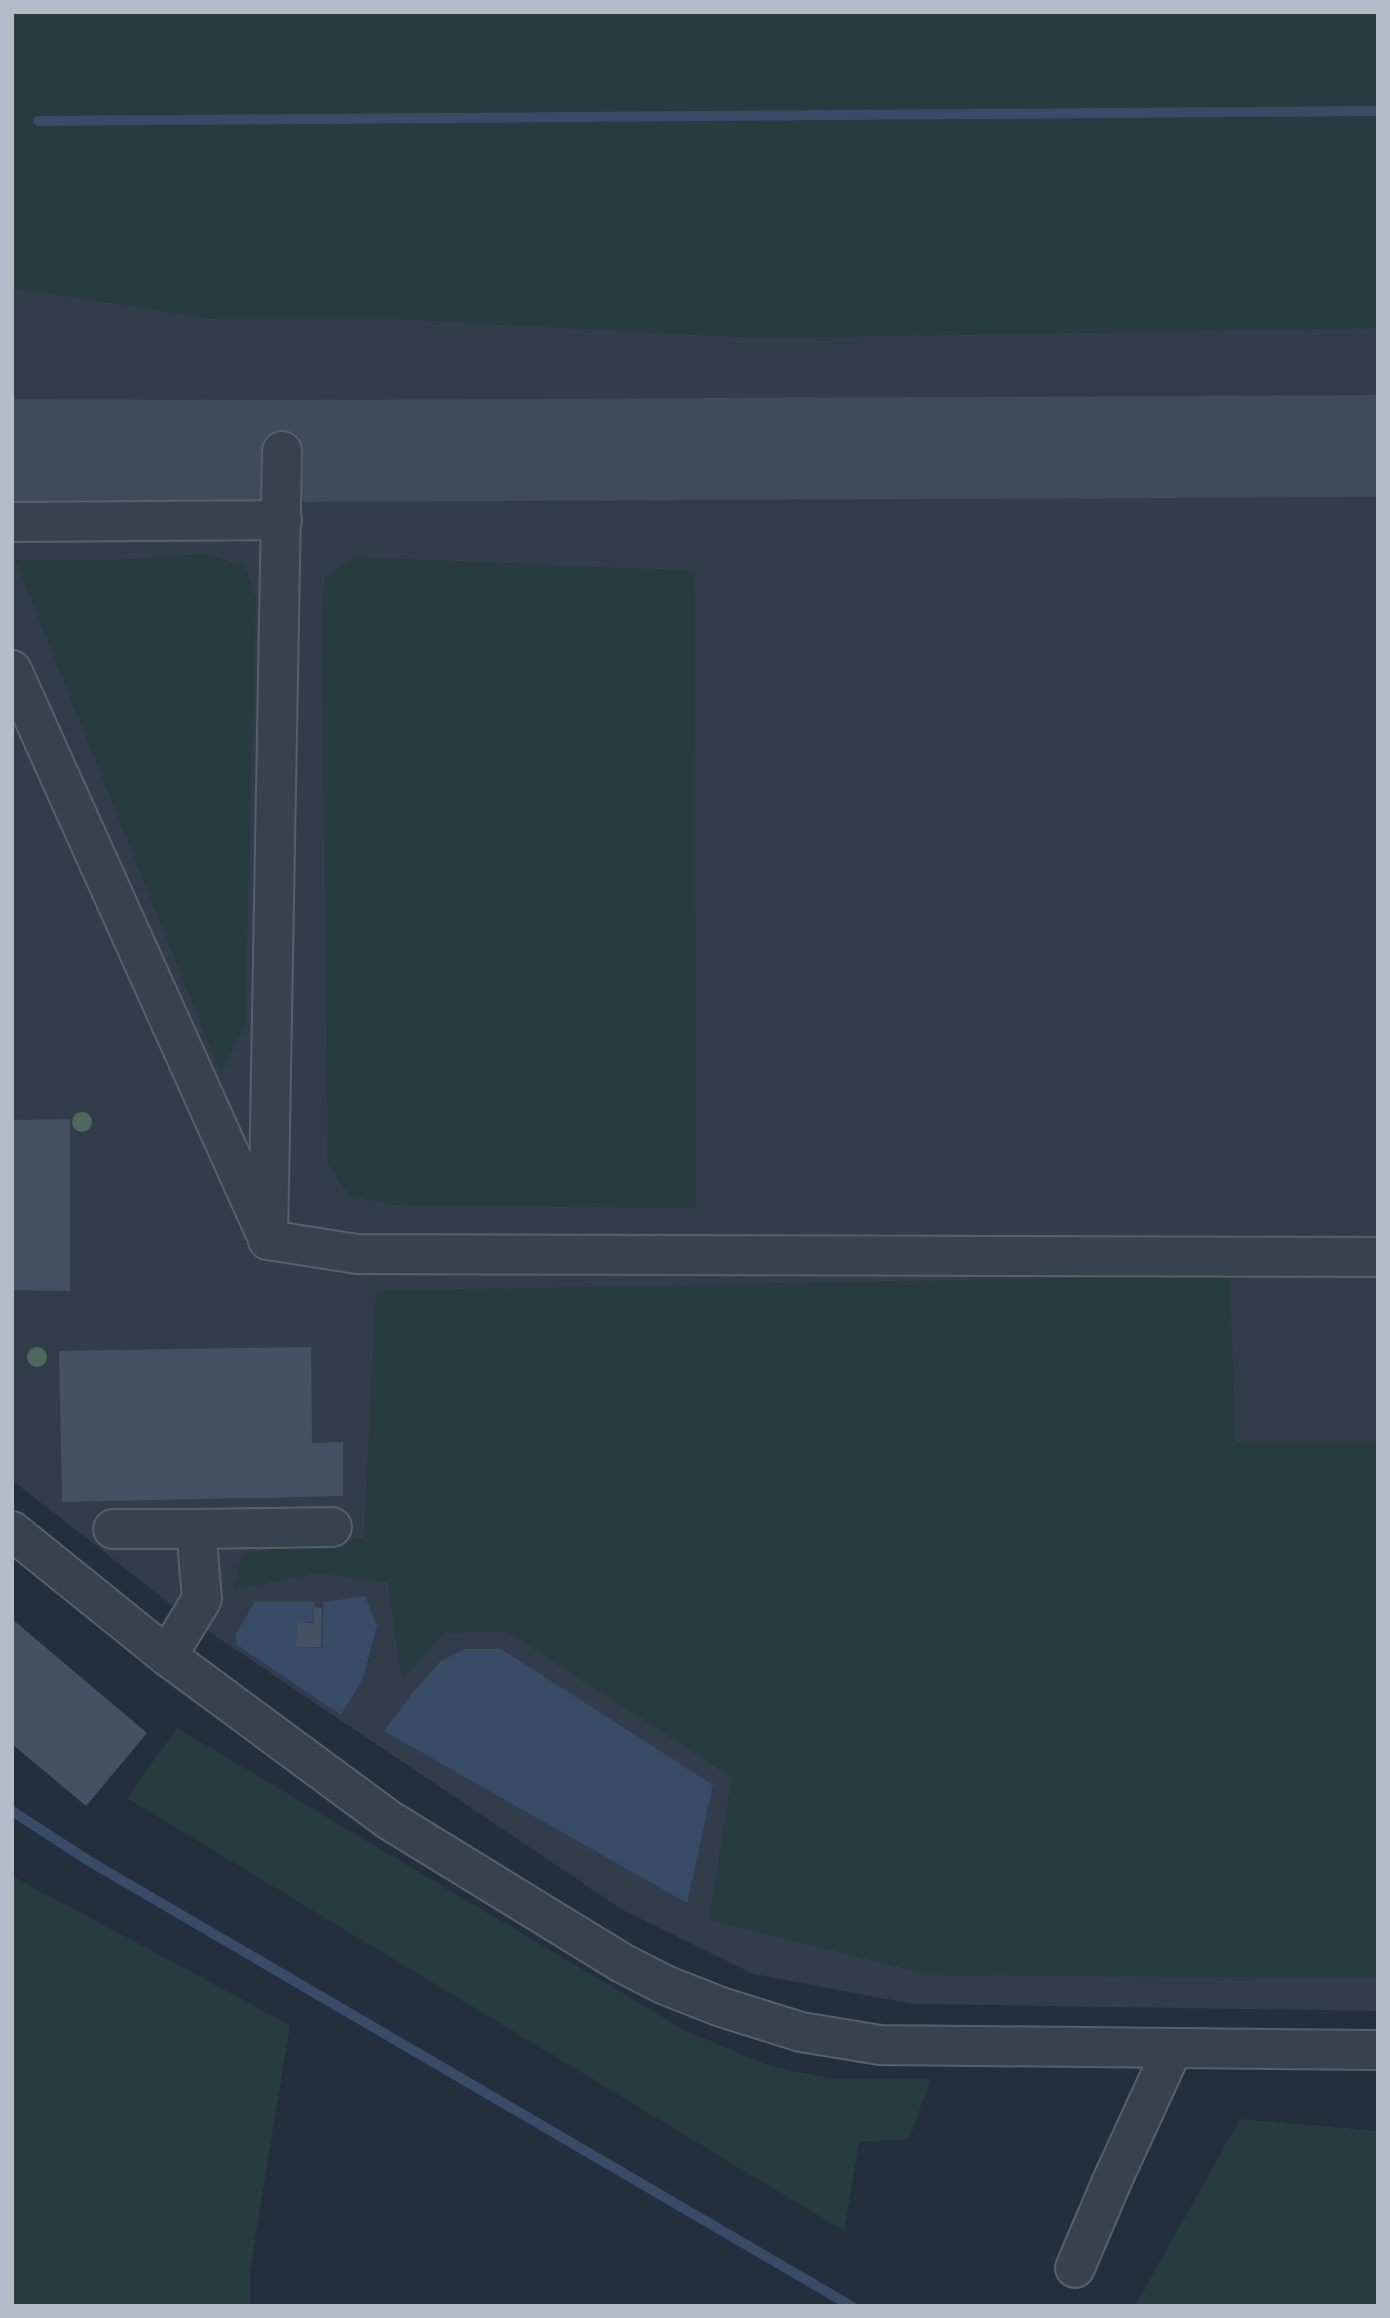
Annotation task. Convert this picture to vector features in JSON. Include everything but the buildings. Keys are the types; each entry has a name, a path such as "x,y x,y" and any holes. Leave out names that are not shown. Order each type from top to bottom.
{"lane":[{"path":"268,1240 282,451"},
{"path":"12,522 282,520"},
{"path":"12,670 268,1240"},
{"path":"268,1240 357,1254 1378,1257"},
{"path":"113,1529 332,1527"},
{"path":"167,1656 202,1600 196,1529"},
{"path":"12,1531 167,1656 389,1820 622,1963 665,1985 721,2007 801,2032 880,2045 1378,2050"},
{"path":"1075,2268 1173,2048"}],"shaded area":[{"path":"12,12 1378,12 1378,2011 913,2004 753,1974 623,1910 187,1617 12,1480"}],"green space":[{"path":"12,12 1378,12 1378,328 757,338 399,319 215,319 12,288"},
{"path":"207,554 245,566 256,596 245,1025 221,1074 15,560 116,560"},
{"path":"355,557 695,571 696,1208 397,1205 350,1196 328,1165 322,618 325,577"},
{"path":"1230,1275 1235,1441 1378,1441 1378,1978 931,1975 709,1920 732,1777 506,1631 445,1633 402,1679 388,1583 317,1573 233,1590 242,1554 364,1537 376,1291"},
{"path":"177,1728 686,2031 773,2067 835,2079 931,2079 909,2139 859,2142 844,2231 127,1798"},
{"path":"12,1876 290,2025 250,2270 250,2306 12,2306"},
{"path":"1240,2119 1378,2131 1378,2306 1135,2306"}],"water":[{"path":"365,1596 377,1626 363,1678 341,1715 237,1645 235,1635 255,1602 314,1602 313,1622 297,1622 296,1647 322,1648 323,1602"},
{"path":"465,1649 501,1649 713,1785 687,1903 384,1731 441,1661"}],"waterway":[{"path":"38,121 1378,111"},
{"path":"12,1811 89,1861 851,2306"}],"taxiway":[{"path":"12,450 1378,446"}]}
